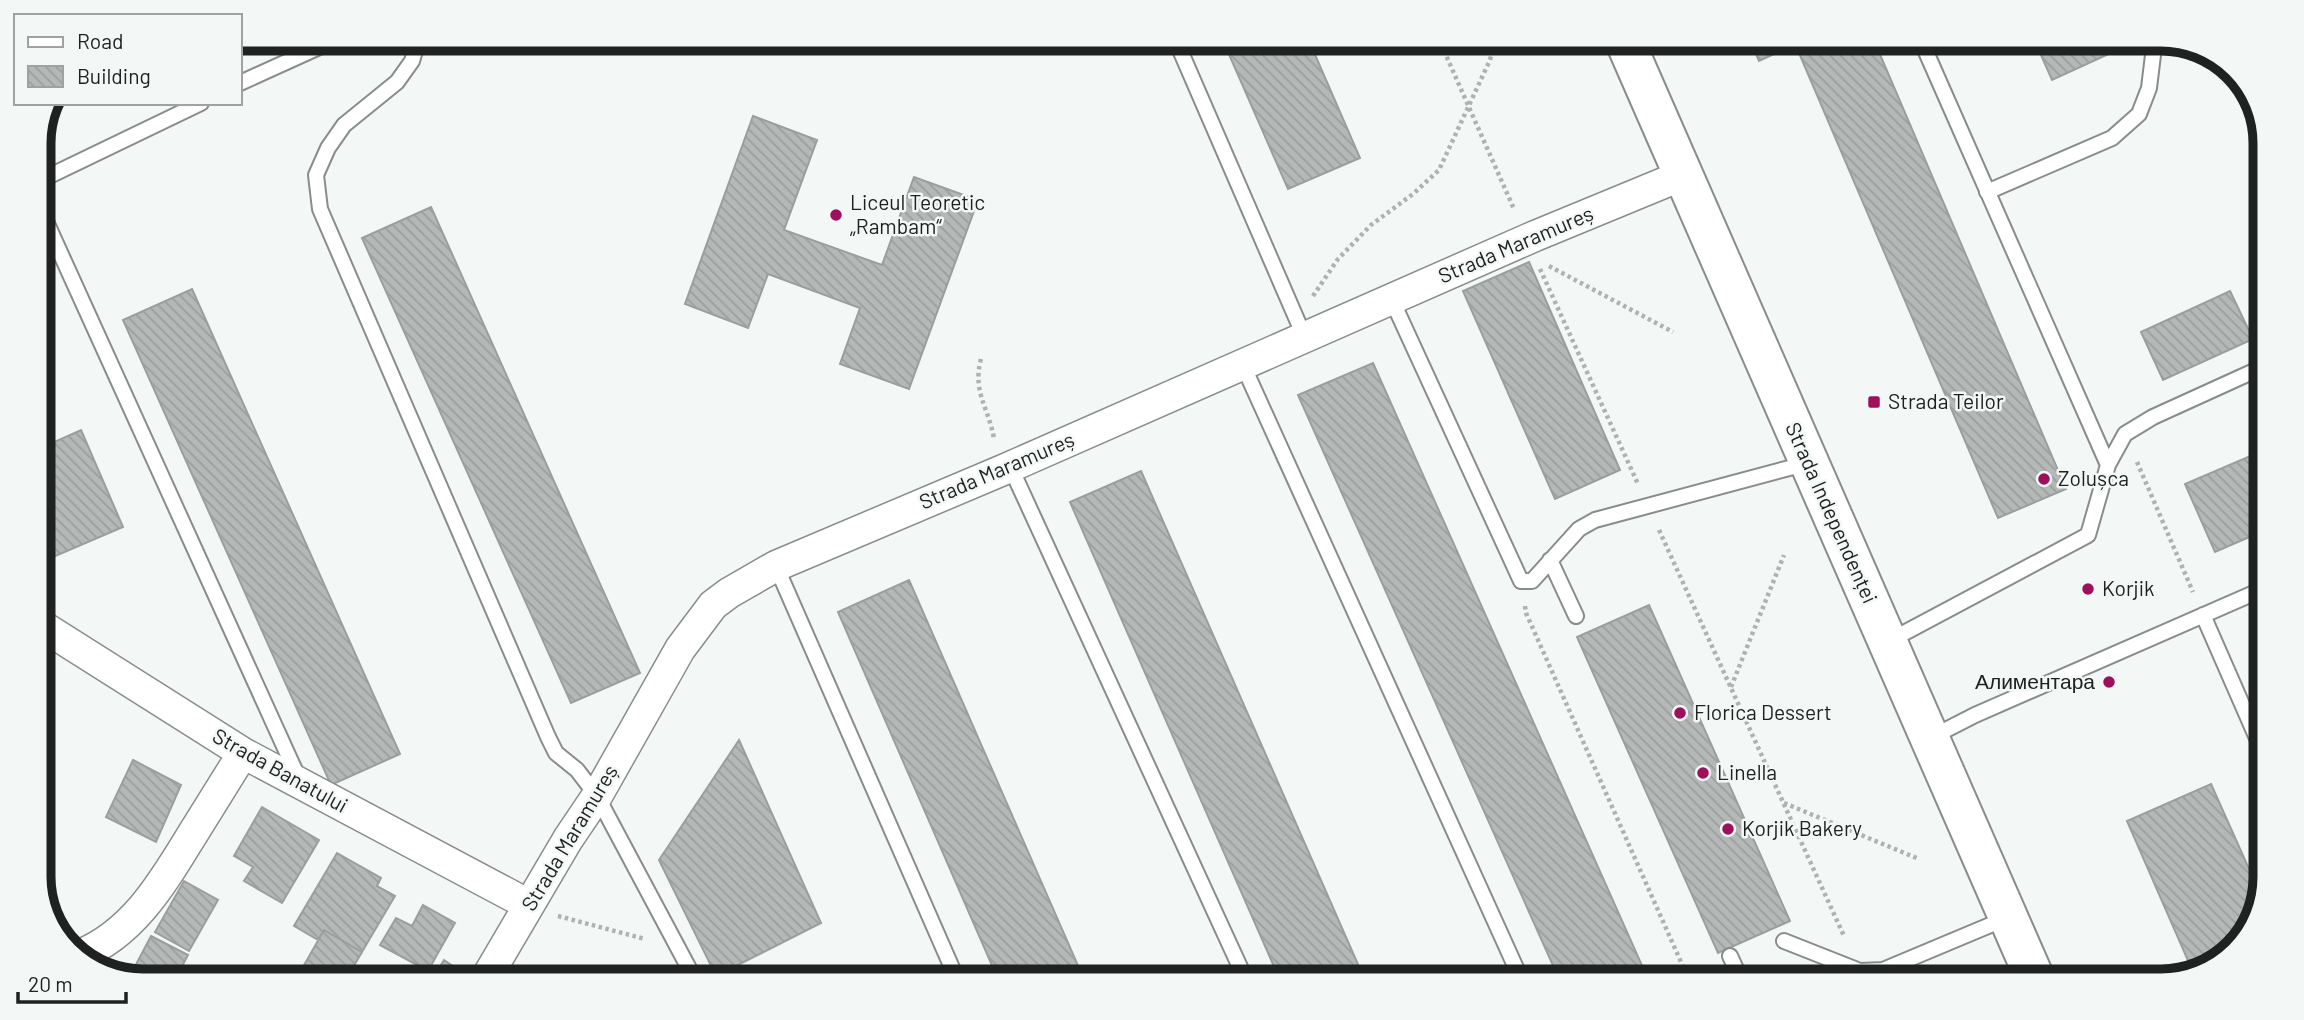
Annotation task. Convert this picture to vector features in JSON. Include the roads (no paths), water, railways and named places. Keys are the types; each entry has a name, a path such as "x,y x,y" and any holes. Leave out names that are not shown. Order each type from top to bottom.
{"main road":[{"name":"Strada Independenței","path":"1629,51 2031,969"}],"street":[{"name":"Strada Maramureș","path":"491,969 568,839 597,796 680,649 713,605 748,580 1242,363 1301,328 1533,251 1683,175"},
{"name":"Strada Banatului","path":"51,632 243,753 528,906"},
{"path":"88,951 117,934 143,910 166,878 243,753"}],"lane":[{"path":"242,82 311,51"},
{"path":"415,51 412,61 397,82 344,125 328,148 316,175 320,209 548,737 556,753 577,771 597,796 689,969"},
{"path":"1180,51 1301,328"},
{"path":"1925,51 2108,465"},
{"path":"1987,192 2112,138 2139,114 2148,88 2152,51"},
{"path":"51,175 197,105"},
{"path":"51,233 301,785"},
{"path":"1391,298 1521,581 1531,582 1579,529 1595,520 1809,463"},
{"path":"1242,363 1516,969"},
{"path":"1888,641 2088,535 2108,465 2125,434 2153,416 2253,371"},
{"path":"1007,468 1241,969"},
{"path":"1550,560 1576,615"},
{"path":"776,566 952,969"},
{"path":"1931,737 1975,715 2253,593"},
{"path":"2203,615 2253,729"},
{"path":"1885,969 2009,918"},
{"path":"1784,942 1855,969"},
{"path":"1730,957 1736,969"}],"place":[{"name":"Liceul Teoretic „Rambam“","path":"836,215"},
{"name":"Strada Teilor","path":"1874,402"},
{"name":"Zolușca","path":"2044,479"},
{"name":"Korjik","path":"2088,589"},
{"name":"Алиментара","path":"2109,682"},
{"name":"Florica Dessert","path":"1680,713"},
{"name":"Linella","path":"1703,773"},
{"name":"Korjik Bakery","path":"1728,829"}]}
